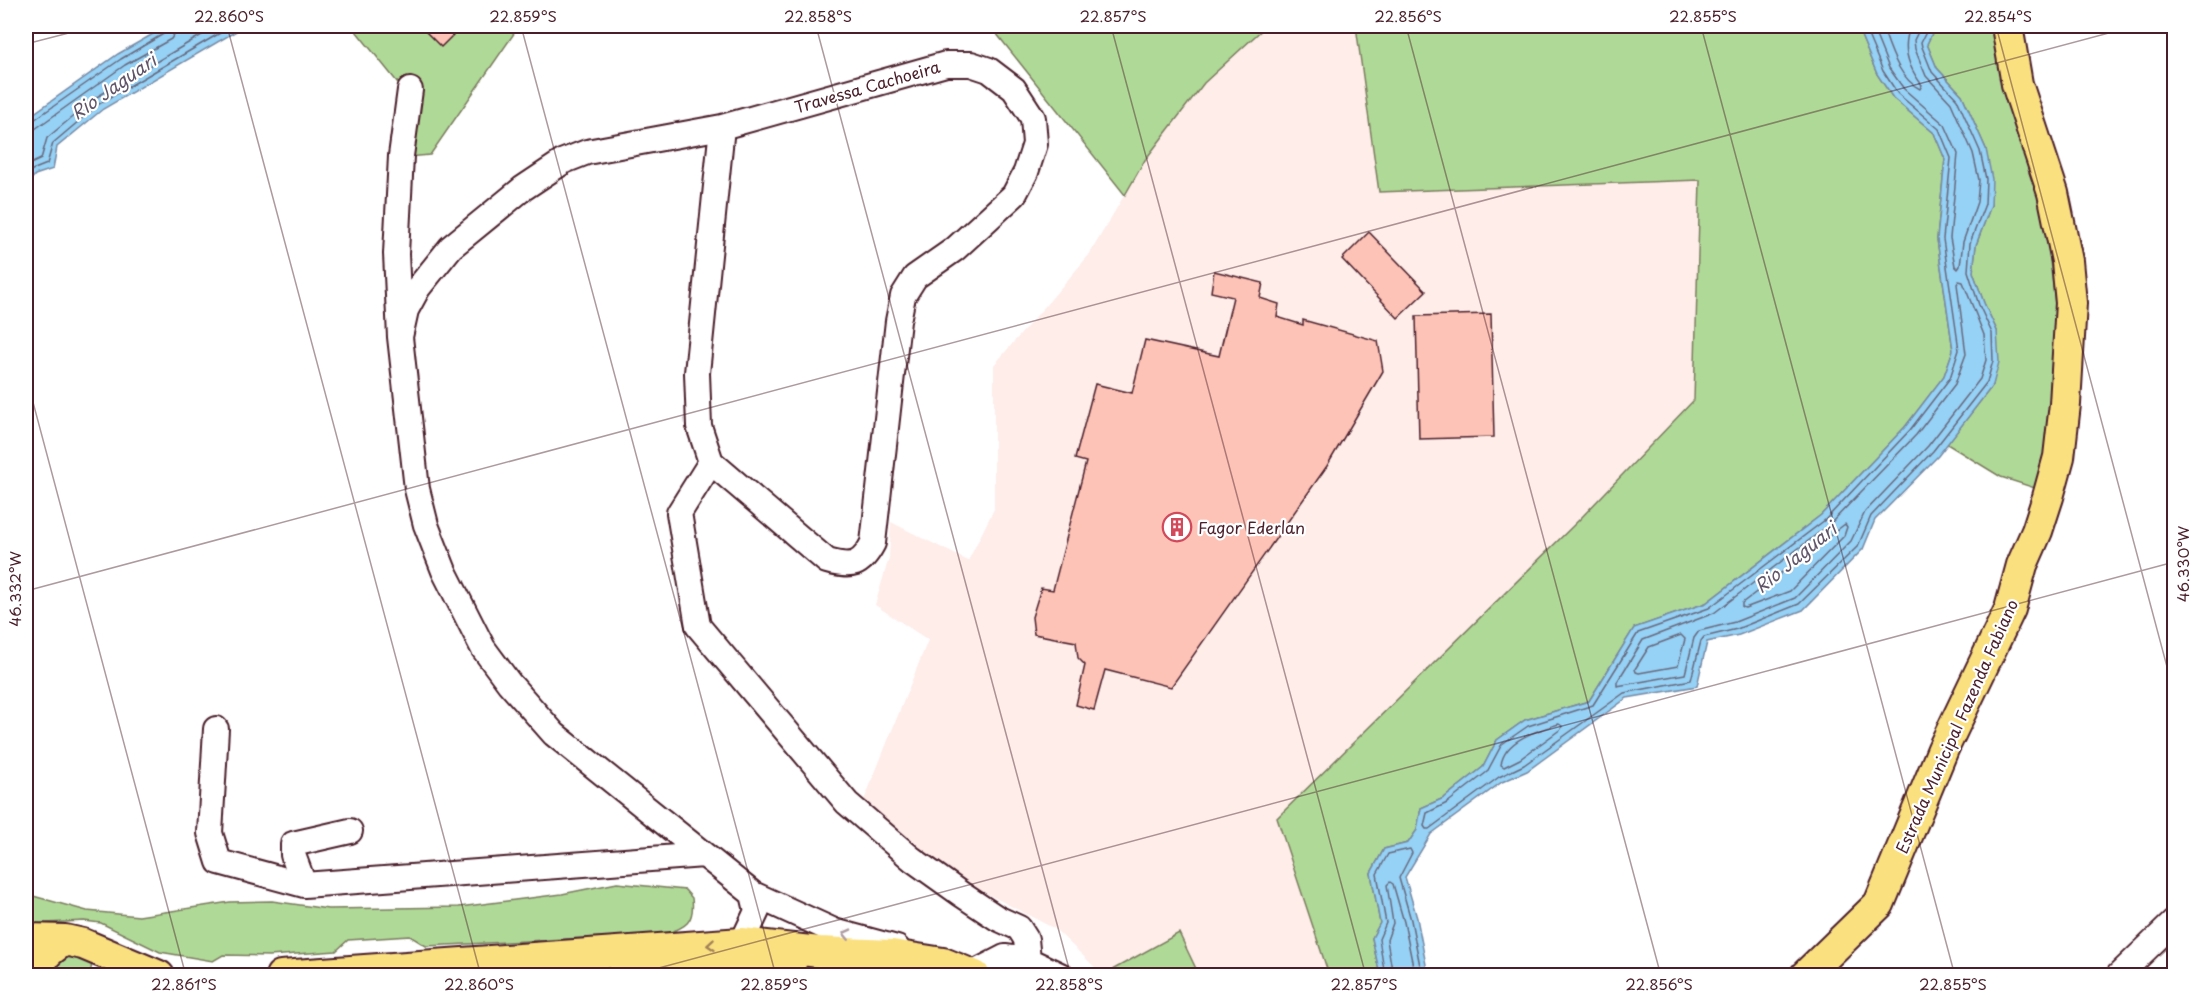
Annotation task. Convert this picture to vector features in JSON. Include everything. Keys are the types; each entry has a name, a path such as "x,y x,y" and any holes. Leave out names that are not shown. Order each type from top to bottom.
{"main road":[{"name":"Estrada Municipal Fazenda Fabiano","path":"1805,975 1879,904 1943,749 2010,609 2022,565 2037,531 2059,457 2065,404 2071,303 2067,261 2053,193 2017,84 2007,26"},
{"path":"26,939 65,940 83,944 107,965 159,975"},
{"path":"39,975 39,967 45,953 65,940"},
{"path":"280,975 741,943 819,952 892,954 943,963 974,975"},
{"path":"582,975 796,963 895,971 911,975"}],"street":[{"name":"Travessa Cachoeira","path":"400,337 406,310 418,288 451,247 543,173 564,161 587,152 723,127 946,64 971,64 989,70 1014,89 1033,118 1035,144 1026,172 1014,195 955,249 915,277 903,296 898,321 873,543 866,557 857,564 841,565 827,561 711,462"},
{"path":"410,90 400,156 396,254 400,337 417,489 426,525 448,580 483,648 509,683 554,734 753,894 834,931 879,942 943,963"},
{"path":"723,127 697,373 699,426 711,462 679,513 698,626 847,803 912,859 997,918 1019,928 1026,939 1028,960"},
{"path":"216,729 210,833 219,862 304,885 704,855"},
{"path":"304,885 293,855 293,844 350,831"},
{"path":"741,943 757,911 753,894"},
{"path":"2118,975 2175,922"},
{"path":"974,975 1005,957 1028,960 1062,975"}],"shaded area":[{"path":"1266,26 1356,26 1379,192 1700,180 1694,400 1580,519 1277,818 1329,975 1199,975 1179,933 1103,975 1055,929 982,891 922,856 863,803 928,640 875,605 889,558 891,522 968,561 994,509 994,365 1089,255 1145,160 1204,83"}],"green space":[{"path":"352,26 524,26 515,32 430,155 408,157 421,87 398,83"},
{"path":"977,26 1266,26 1204,83 1145,160 1125,195 996,33"},
{"path":"1356,26 1857,26 1877,74 1893,98 1934,133 1945,159 1937,239 1953,350 1944,376 1905,427 1821,515 1706,603 1634,628 1589,701 1525,720 1497,740 1483,767 1444,798 1421,808 1417,830 1408,843 1384,849 1371,873 1380,923 1372,938 1380,975 1329,975 1277,818 1580,519 1694,400 1700,180 1379,192"},
{"path":"1941,26 2001,26 2041,183 2063,373 2047,492 2001,477 1947,444 1993,385 1997,331 1973,272 1976,245 1991,205 1986,149 1962,95 1937,68 1927,44 1934,29"},
{"path":"617,883 685,890 692,898 690,918 683,926 664,934 426,946 410,936 348,940 336,951 269,956 223,955 213,961 160,952 101,923 84,921 26,924 26,894 87,911 139,916 230,902 272,901 328,909 459,907 562,894"},
{"path":"1179,933 1199,975 1103,975"},
{"path":"61,946 92,963 90,975 43,975"}],"water":[{"name":"Rio Jaguari","path":"167,26 245,26 103,109 57,147 53,169 35,175 26,186 26,119 118,54"},
{"name":"Rio Jaguari","path":"1857,26 1941,26 1934,29 1927,44 1937,68 1962,95 1986,149 1992,179 1991,205 1976,245 1973,272 1997,331 1999,362 1993,385 1938,456 1875,520 1863,549 1803,610 1739,635 1707,642 1697,686 1627,698 1527,771 1502,782 1431,834 1405,877 1417,918 1428,975 1380,975 1372,938 1380,923 1371,873 1384,849 1408,843 1417,830 1421,808 1444,798 1483,767 1497,740 1525,720 1589,701 1634,628 1706,603 1821,515 1905,427 1944,376 1953,350 1937,239 1945,159 1934,133 1893,98 1877,74"}],"building":[{"path":"420,26 462,26 441,47"},
{"path":"1369,232 1426,291 1398,318 1342,259"},
{"name":"Fagor Ederlan","path":"1214,271 1263,283 1260,298 1279,304 1277,317 1303,325 1303,320 1378,341 1383,371 1327,466 1171,687 1105,670 1094,710 1076,705 1085,665 1078,658 1076,642 1034,634 1032,617 1041,588 1053,590 1086,462 1075,459 1095,384 1132,393 1145,340 1219,356 1233,297 1211,292"},
{"path":"1491,314 1494,437 1419,439 1416,316"}],"place":[{"name":"Fagor Ederlan","path":"1177,527"}]}
